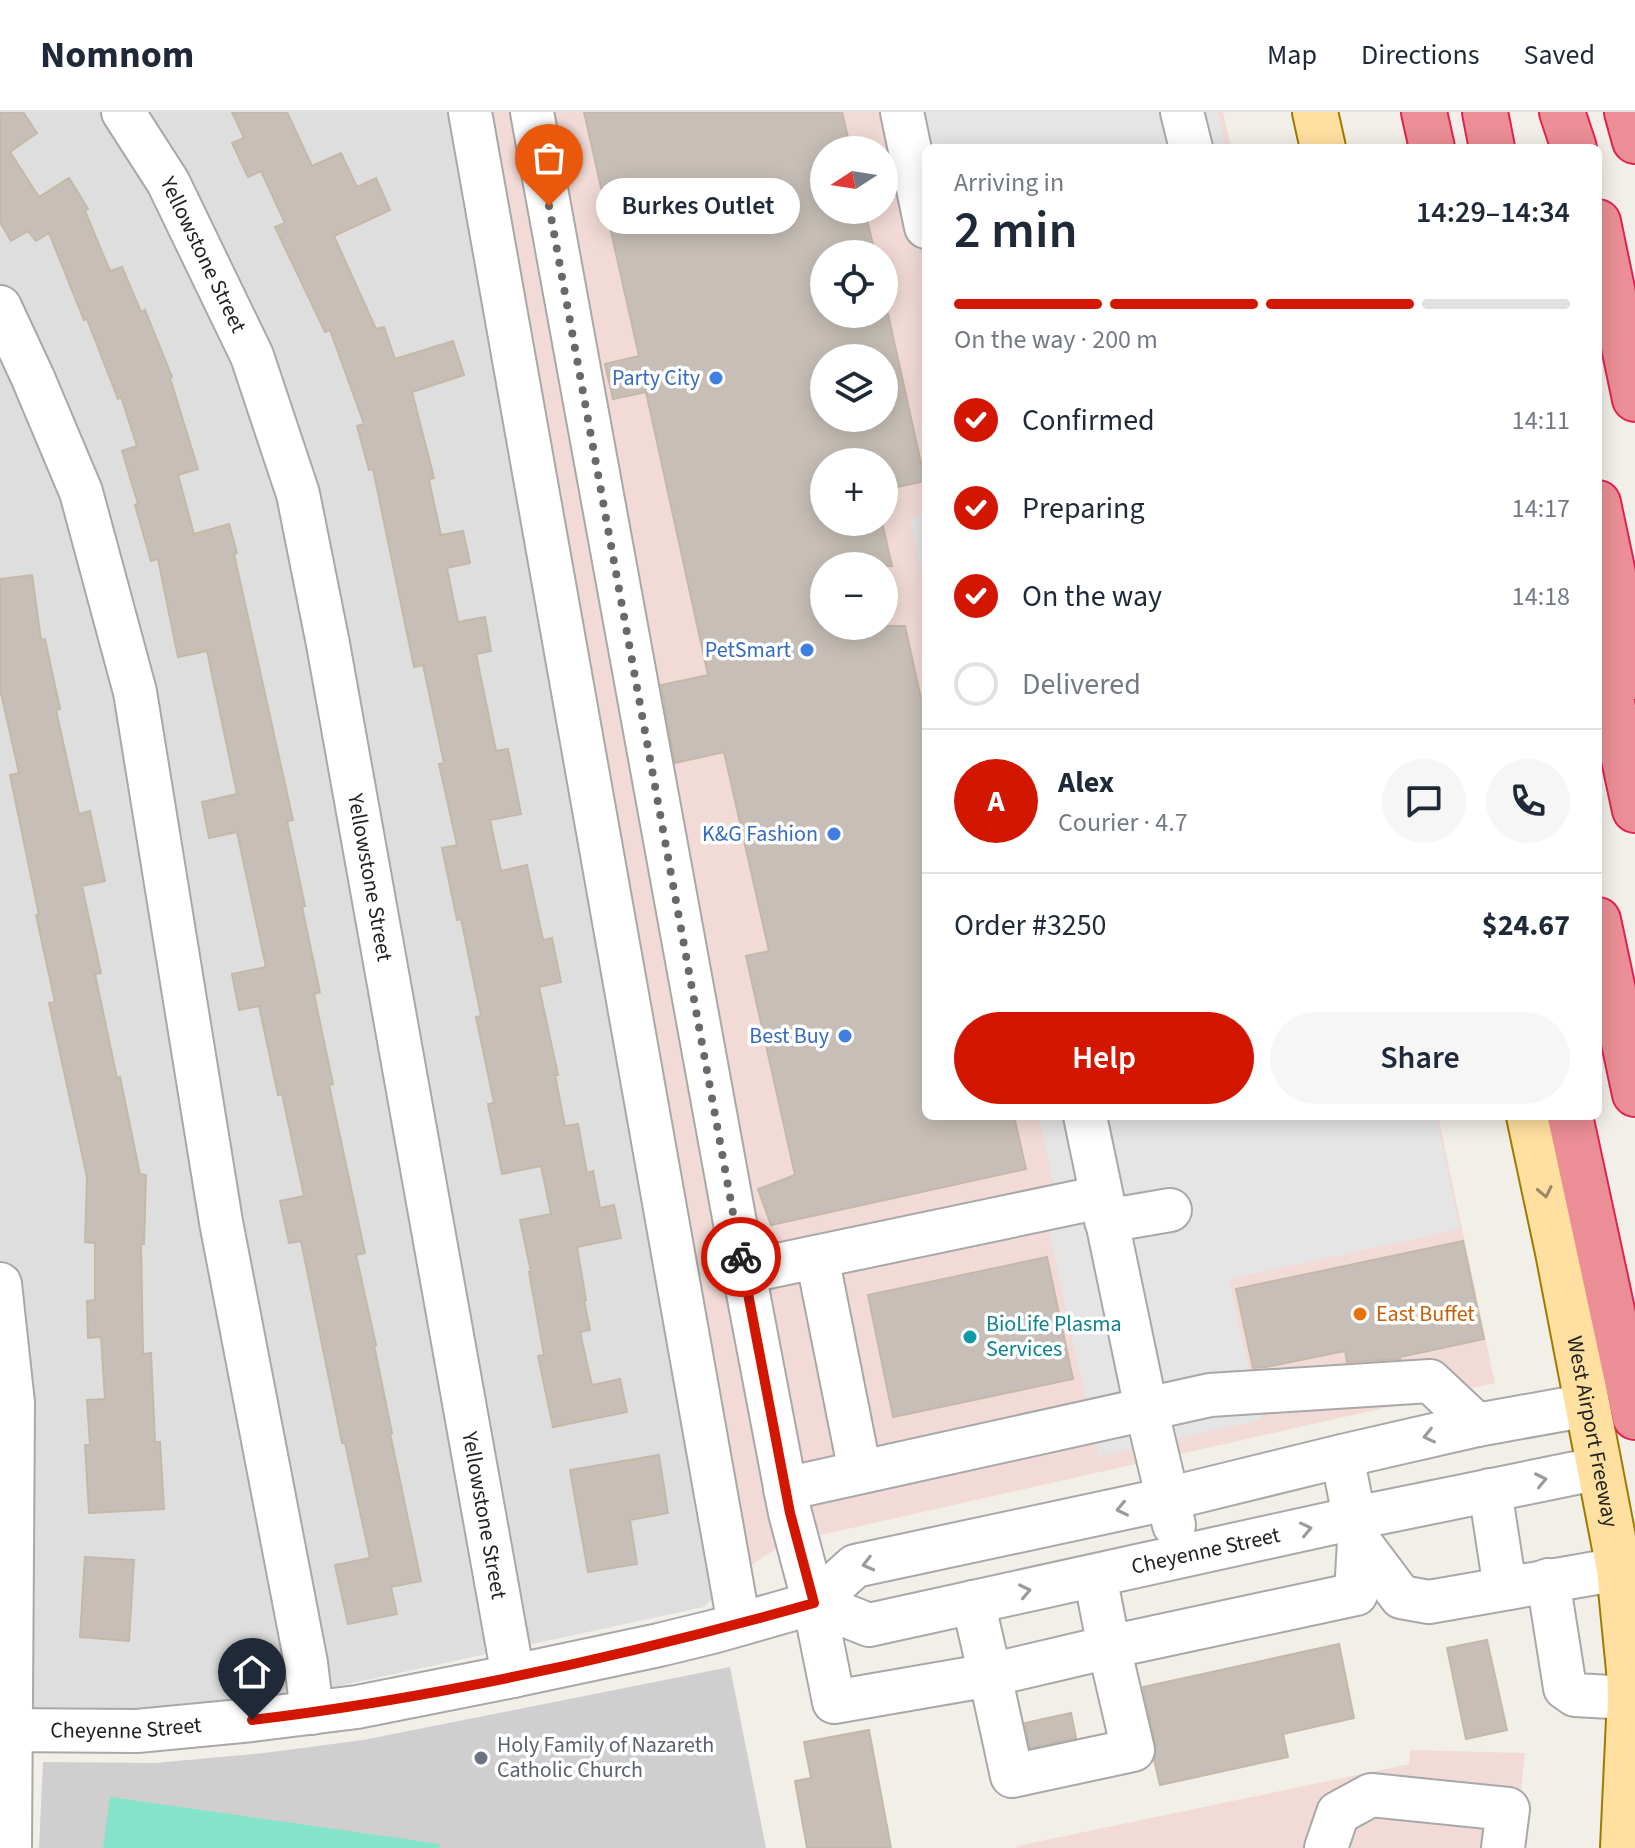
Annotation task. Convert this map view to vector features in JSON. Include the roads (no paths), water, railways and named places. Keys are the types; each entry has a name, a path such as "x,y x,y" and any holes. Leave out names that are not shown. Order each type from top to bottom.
{"highway":[{"path":"1417,144 1421,112"},
{"path":"1421,112 1431,144"},
{"path":"1485,112 1491,144"},
{"path":"1515,112 1522,144"},
{"path":"1562,112 1573,144"},
{"path":"1576,112 1582,144"},
{"path":"1627,112 1635,141"},
{"path":"1602,244 1635,399"},
{"path":"1602,522 1635,677"},
{"path":"1602,657 1635,810"},
{"path":"1602,939 1635,1094"},
{"path":"1571,1120 1635,1417"}],"main road":[{"path":"1315,112 1322,144"},
{"name":"West Airport Freeway","path":"1530,1120 1619,1569 1630,1698 1623,1848"}],"street":[{"name":"Yellowstone Street","path":"123,112 168,182 252,356 298,494 328,644 513,1676"},
{"path":"470,112 739,1624"},
{"path":"532,112 785,1489 814,1603 834,1702 990,1675 1356,1594 1357,1530 1342,1456"},
{"path":"902,112 922,208"},
{"path":"1182,112 1190,144"},
{"path":"0,307 81,492 135,692 221,1222 303,1648 312,1713"},
{"path":"1086,1120 1146,1408 1182,1557"},
{"path":"744,1272 1104,1209 1170,1210"},
{"path":"817,1257 860,1472"},
{"path":"0,1284 13,1403 5,1730 10,1848"},
{"path":"785,1489 1210,1395 1430,1381 1477,1425"},
{"name":"Cheyenne Street","path":"5,1730 137,1731 312,1713 513,1676 659,1645 814,1603 855,1566 1167,1499 1477,1425 1588,1405"},
{"name":"Cheyenne Street","path":"814,1603 869,1625 1182,1557 1357,1530 1490,1490 1600,1468"},
{"path":"1490,1490 1505,1588"},
{"path":"1357,1530 1401,1597 1429,1602 1619,1569"},
{"path":"973,1602 1012,1776 1133,1750 1095,1576"},
{"path":"1548,1580 1565,1688 1575,1695 1630,1698"},
{"path":"1326,1848 1338,1813 1371,1795 1508,1809 1503,1848"}],"place":[{"name":"Burkes Outlet","path":"549,206"},
{"name":"Party City","path":"716,378"},
{"name":"PetSmart","path":"807,650"},
{"name":"K&G Fashion","path":"834,834"},
{"name":"Best Buy","path":"845,1036"},
{"name":"East Buffet","path":"1360,1314"},
{"name":"BioLife Plasma Services","path":"970,1337"},
{"name":"Holy Family of Nazareth Catholic Church","path":"481,1758"}]}
